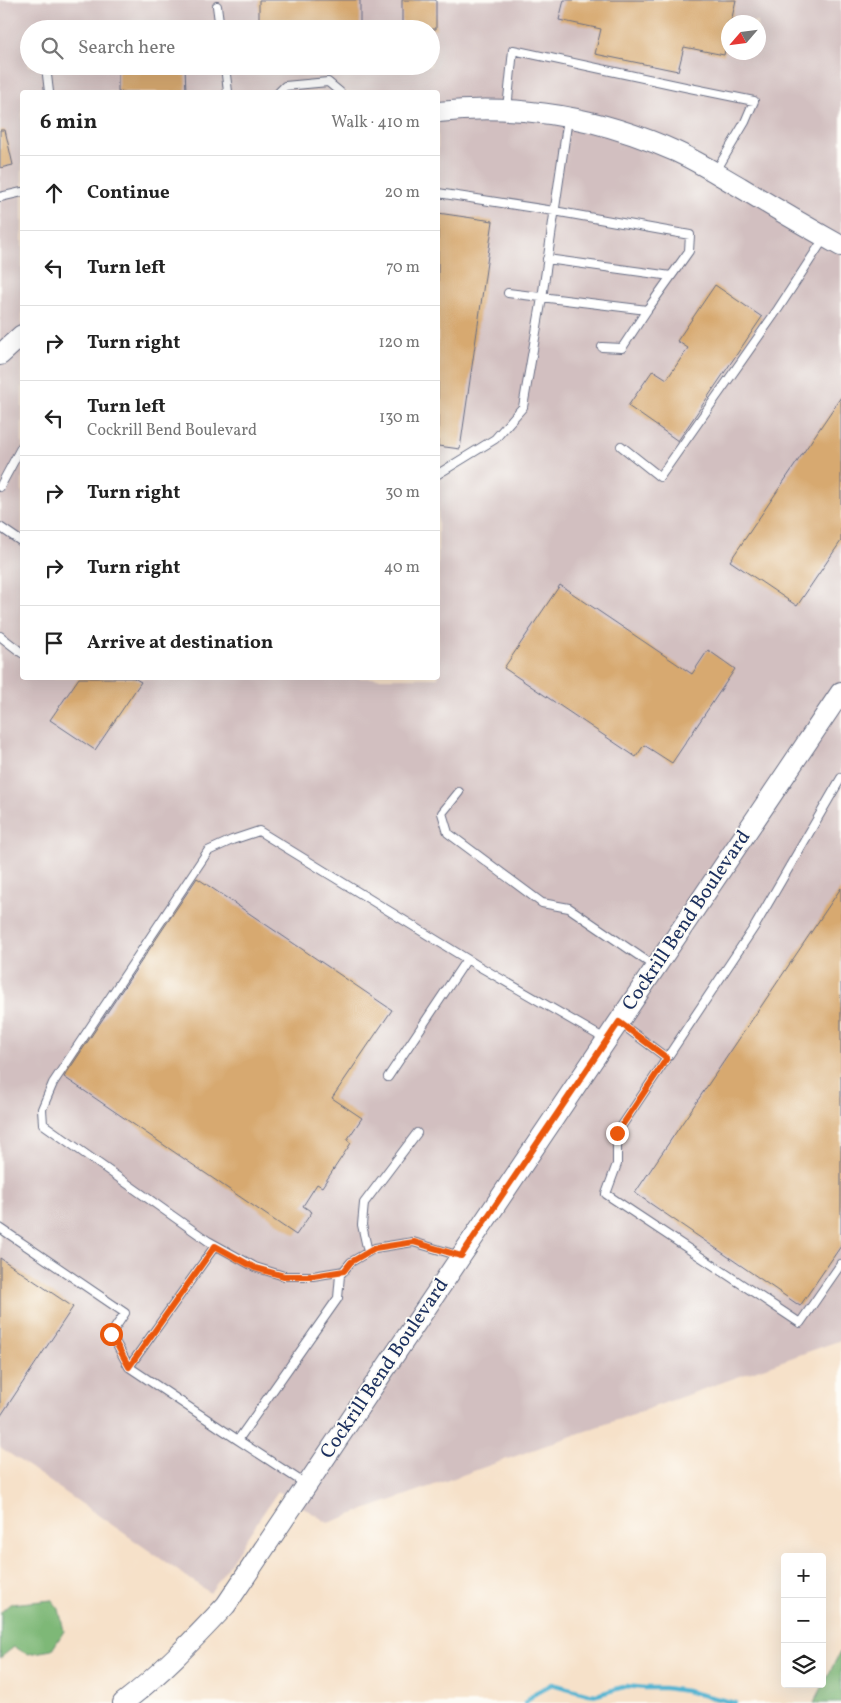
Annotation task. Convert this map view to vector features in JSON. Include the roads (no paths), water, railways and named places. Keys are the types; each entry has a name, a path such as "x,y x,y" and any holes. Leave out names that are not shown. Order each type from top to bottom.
{"street":[{"path":"440,112 507,110 568,116 620,130 657,143 685,156 833,242"},
{"path":"0,355 20,337"},
{"name":"Cockrill Bend Boulevard","path":"124,1703 181,1653 226,1605 841,692"}],"lane":[{"path":"217,6 219,20"},
{"path":"507,110 513,50 754,101 745,122 715,173"},
{"path":"47,75 49,90"},
{"path":"225,75 228,90"},
{"path":"281,90 285,86 328,82 338,90"},
{"path":"440,473 495,439 523,407 542,298 568,116"},
{"path":"0,197 20,192"},
{"path":"440,193 690,235 689,251 622,348 602,347"},
{"path":"622,446 660,477 778,309 833,242"},
{"path":"547,259 671,276"},
{"path":"508,293 647,310"},
{"path":"0,487 20,450"},
{"path":"0,527 20,541"},
{"path":"0,636 20,651"},
{"path":"841,778 755,926 617,1133 617,1164 606,1194 800,1323 841,1264"},
{"path":"459,792 442,813 448,833 542,903 569,908 656,967"},
{"path":"344,1271 313,1276 284,1276 255,1268 215,1246 43,1124 42,1109 53,1083 208,852 232,840 260,830 467,959 606,1040"},
{"path":"388,1077 467,959"},
{"path":"619,1022 667,1058"},
{"path":"368,1252 362,1225 364,1203 417,1133"},
{"path":"0,1228 125,1312 111,1334 129,1367 307,1484"},
{"path":"238,1440 338,1298 340,1275 351,1262 375,1248 414,1242 461,1256"},
{"path":"129,1367 215,1246"}],"waterway":[{"path":"525,1703 535,1693 552,1684 597,1695 626,1686 665,1688 735,1703"}]}
